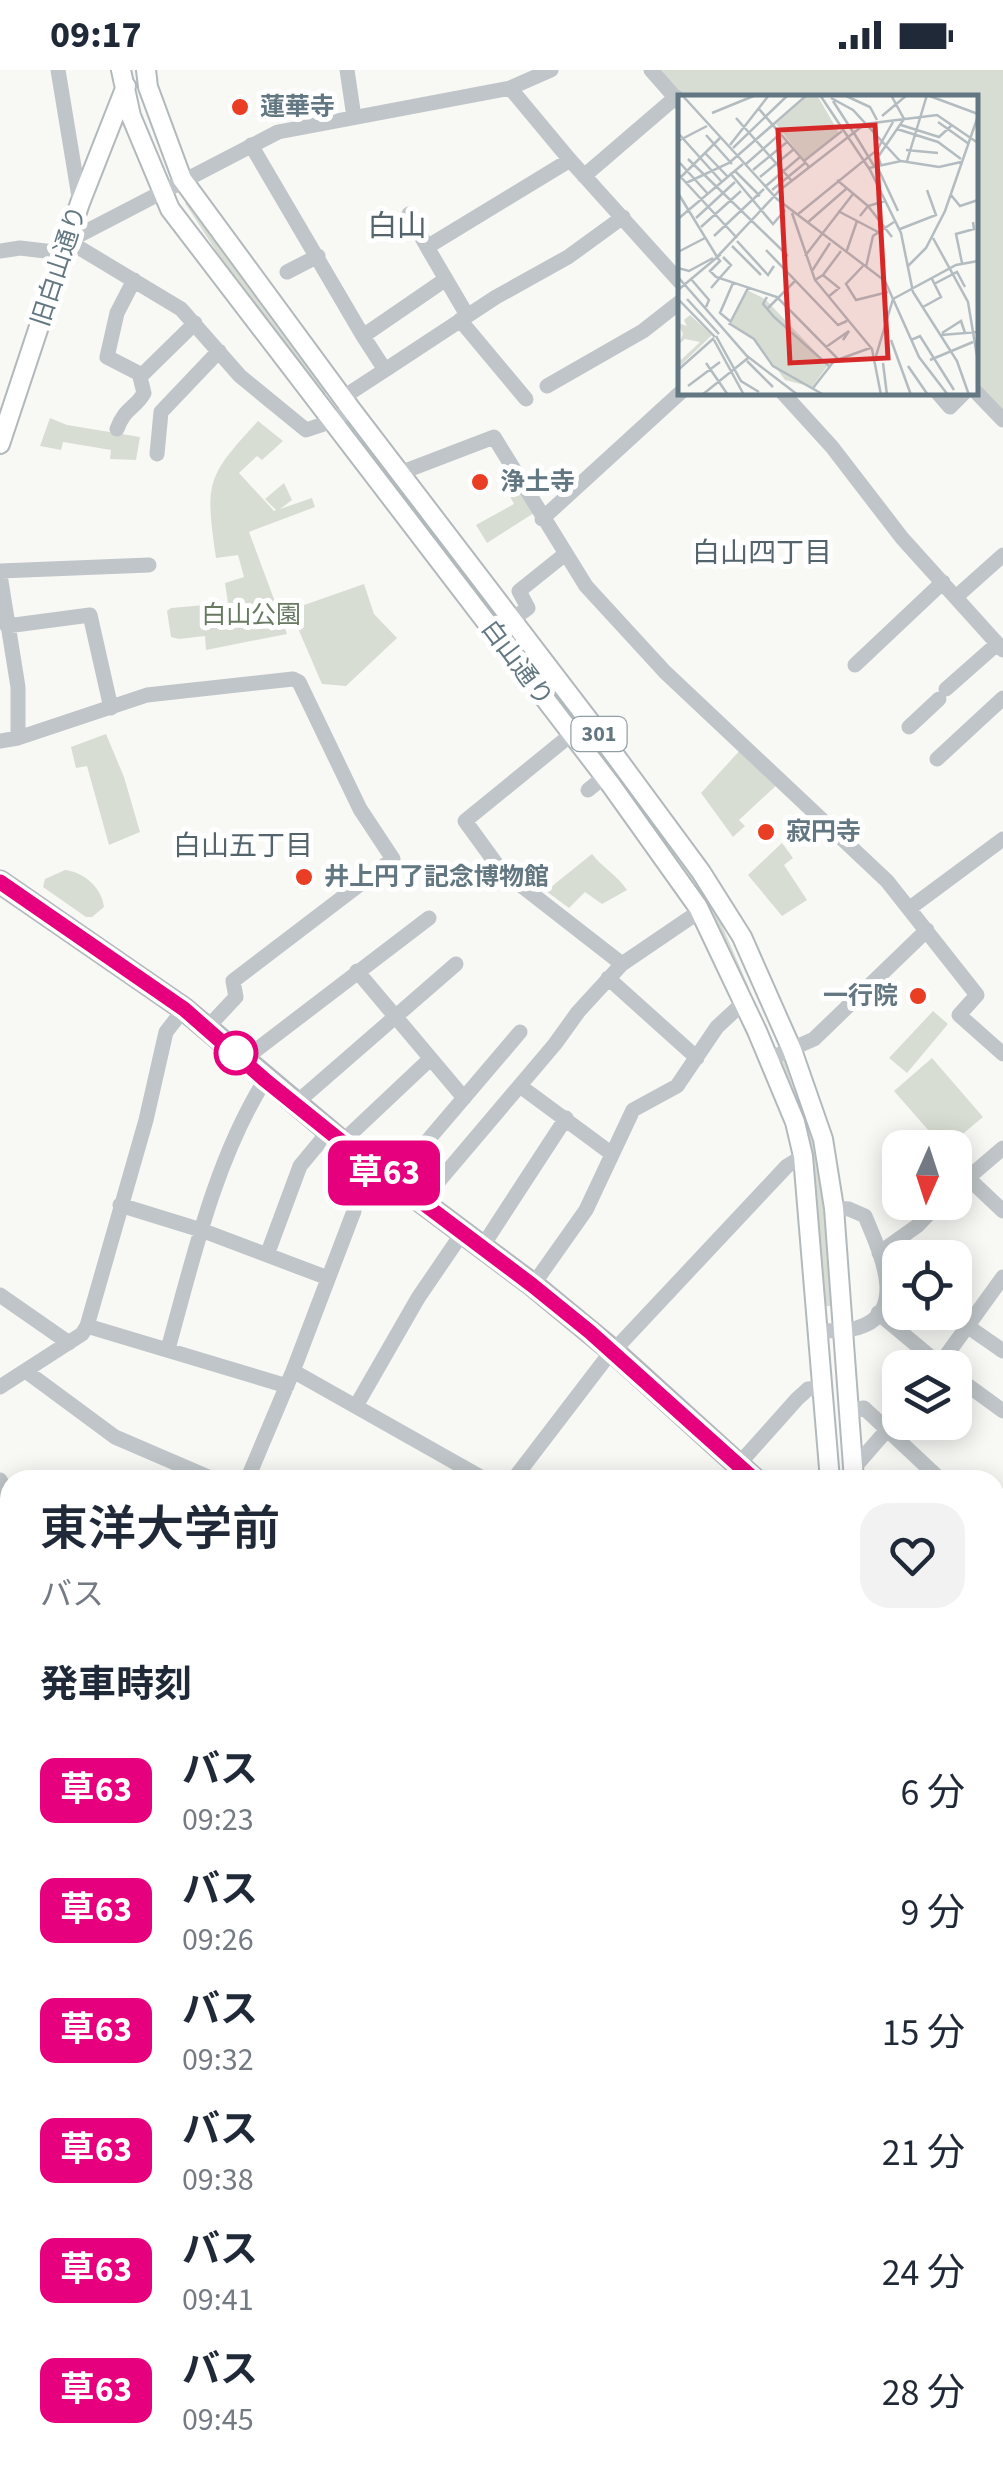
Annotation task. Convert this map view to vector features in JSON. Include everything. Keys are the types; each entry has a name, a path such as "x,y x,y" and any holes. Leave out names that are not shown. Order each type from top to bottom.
{"highway":[{"path":"0,882 184,1009 335,1137 613,1351 744,1470"}],"main road":[{"name":"白山通り","path":"122,70 124,90 170,209 604,777 700,911 769,1059 795,1122 804,1156 829,1470"},
{"name":"301","path":"124,90 132,70"},
{"name":"白山通り","path":"146,70 148,88 182,179 589,720 742,937 792,1050 824,1139 834,1208 853,1470"},
{"name":"旧白山通り","path":"0,444 80,203 124,90"},
{"path":"554,712 572,698"},
{"path":"726,910 754,987 753,994 744,1002"}],"street":[{"path":"58,70 80,203"},
{"path":"347,70 354,117"},
{"path":"0,251 20,248 54,252 182,179 278,132 510,88 550,70"},
{"path":"584,176 678,100 651,70"},
{"path":"510,88 678,280"},
{"path":"251,145 385,370"},
{"path":"428,247 570,160"},
{"path":"408,214 464,318 526,399"},
{"path":"68,241 181,309 240,376 306,430 333,421 347,403 385,370 568,257 623,217"},
{"path":"288,272 318,256"},
{"path":"364,336 446,279"},
{"path":"134,280 117,313 106,358 142,375"},
{"path":"547,386 643,331 678,304"},
{"path":"142,375 195,323"},
{"path":"157,454 160,412 219,351"},
{"path":"117,429 126,409 144,393 142,375"},
{"path":"542,519 678,394"},
{"path":"978,394 1003,420"},
{"path":"785,395 832,447 902,538 1000,647 942,694 909,728"},
{"path":"940,395 950,407 962,395"},
{"path":"400,473 494,437 586,586 636,643 854,847 910,908 978,995 959,1015 1003,1054"},
{"path":"512,620 528,608 520,591 564,554"},
{"path":"956,596 1003,555"},
{"path":"18,738 18,687 0,573 150,565"},
{"path":"855,665 943,582"},
{"path":"7,626 90,614 111,708"},
{"path":"0,741 147,696 299,682 360,809 393,859 233,981 236,997 207,1028"},
{"path":"937,759 1003,698"},
{"path":"589,720 465,821 500,869 622,964"},
{"path":"588,790 604,777"},
{"path":"910,908 1002,841"},
{"path":"422,1201 608,978 622,964 700,911"},
{"path":"244,1060 429,918"},
{"path":"769,1059 814,1039 927,930"},
{"path":"294,1104 456,964"},
{"path":"358,972 464,1098"},
{"path":"608,978 697,1058"},
{"path":"532,1285 586,1210 633,1110 677,1086 716,1026 744,1002"},
{"path":"0,1387 69,1343 87,1326 146,1120 166,1032 184,1009"},
{"path":"394,1180 520,1032"},
{"path":"267,1255 300,1166 430,1060"},
{"path":"168,1349 201,1230 245,1112 265,1080"},
{"path":"520,1086 612,1154"},
{"path":"482,1248 566,1118"},
{"path":"521,1470 613,1351 787,1166 804,1156"},
{"path":"972,1176 1000,1157"},
{"path":"251,1470 354,1212 356,1196 374,1166"},
{"path":"972,1191 1003,1212"},
{"path":"120,1206 201,1230 328,1278"},
{"path":"834,1208 862,1213 882,1259"},
{"path":"879,1252 923,1220"},
{"path":"356,1406 418,1298 462,1232"},
{"path":"972,1320 1003,1277"},
{"path":"0,1295 69,1343"},
{"path":"816,1331 858,1328 882,1306"},
{"path":"878,1312 923,1350"},
{"path":"87,1326 290,1378 356,1406 468,1470"},
{"path":"972,1328 1003,1351"},
{"path":"27,1372 114,1438 191,1470"},
{"path":"738,1465 797,1399 808,1389 822,1388"},
{"path":"972,1388 1003,1411"},
{"path":"850,1410 864,1408 882,1425"},
{"path":"857,1470 882,1437"},
{"path":"898,1440 930,1470"}],"green space":[{"path":"655,70 1003,70 1003,414 978,389 978,95 678,96"},
{"path":"188,201 328,390 323,395 233,277 185,203"},
{"path":"50,418 67,425 140,437 136,460 110,459 111,450 63,442 61,450 40,446"},
{"name":"白山公園","path":"258,421 283,441 262,460 257,456 239,473 274,511 265,499 284,483 292,500 280,509 312,498 315,507 249,532 287,634 206,650 205,636 171,637 167,611 228,603 225,583 244,577 238,555 216,558 211,496 219,469"},
{"path":"364,438 507,625 558,703 359,443"},
{"path":"515,479 534,513 487,543 476,525 514,504 504,485"},
{"path":"364,584 374,614 397,638 346,686 322,684 290,610"},
{"path":"106,734 140,832 109,845 87,766 76,768 71,747"},
{"path":"594,738 711,900 749,988 745,988 586,744"},
{"path":"742,748 780,782 739,820 745,826 733,837 701,793"},
{"path":"782,843 793,858 784,865 807,900 782,916 748,875"},
{"path":"592,854 627,890 602,904 585,892 569,908 546,891"},
{"path":"65,870 85,878 100,893 104,907 92,917 86,917 43,887 45,879"},
{"path":"933,1011 948,1024 907,1073 889,1058"},
{"path":"781,1058 788,1062 819,1161 833,1306 824,1306 810,1163 779,1065"},
{"path":"932,1058 983,1117 967,1130 928,1130 894,1091"}],"bus line":[{"name":"草63","path":"0,882 184,1009 342,1142 590,1332 744,1470"}],"place":[{"name":"蓮華寺","path":"240,107"},
{"name":"浄土寺","path":"480,482"},
{"name":"寂円寺","path":"766,832"},
{"name":"井上円了記念博物館","path":"304,877"},
{"name":"一行院","path":"918,996"}],"district":[{"name":"白山","path":"397,226"},
{"name":"白山四丁目","path":"762,553"},
{"name":"白山五丁目","path":"243,846"}]}
